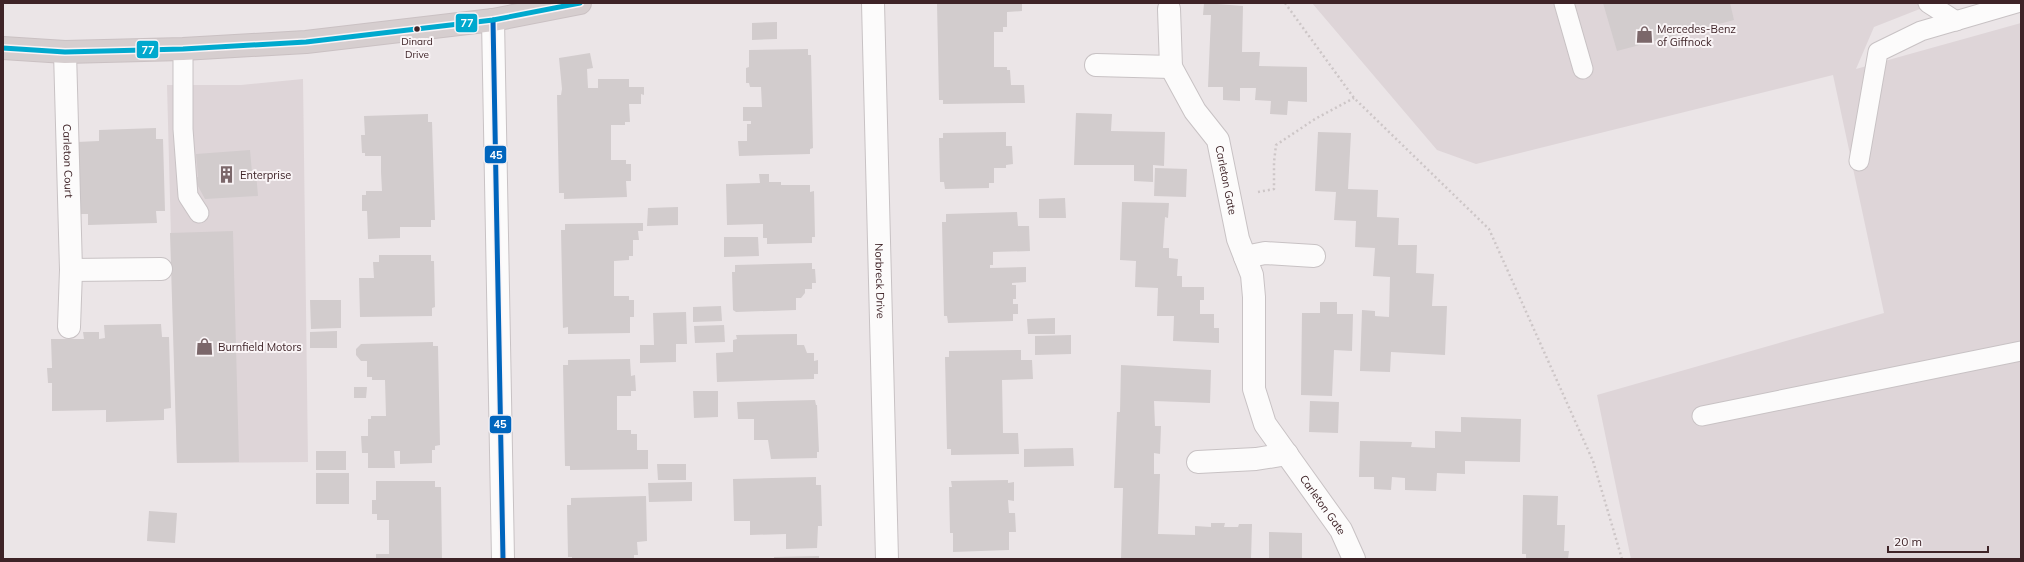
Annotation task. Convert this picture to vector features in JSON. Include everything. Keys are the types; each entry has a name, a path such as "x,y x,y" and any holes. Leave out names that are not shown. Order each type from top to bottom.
{"main road":[{"path":"3,48 65,52 183,49 306,42 493,20 580,3"}],"street":[{"name":"Norbreck Drive","path":"873,3 887,559"},
{"name":"Carleton Gate","path":"1169,9 1170,67 1195,111 1218,140 1238,239 1252,275 1254,297 1254,389 1266,424 1341,530 1354,559"},
{"path":"493,20 503,559"},
{"name":"Carleton Court","path":"65,52 71,270 69,327"},
{"path":"1096,65 1170,67"},
{"path":"1245,257 1265,253 1314,256"},
{"path":"71,270 160,269"},
{"path":"1198,462 1256,460 1286,454"}],"lane":[{"path":"1564,3 1583,69"},
{"path":"1928,3 1955,12"},
{"path":"1945,3 1955,12"},
{"path":"1950,3 1955,12"},
{"path":"1859,160 1878,52 1955,12 2017,3"},
{"path":"183,49 183,129 188,196 199,213"},
{"path":"1702,416 2021,352"}],"path":[{"path":"1285,3 1354,98 1489,229 1594,461 1622,559"},
{"path":"1229,197 1274,189 1274,162 1276,145 1315,119 1354,98"}],"shaded area":[{"path":"1312,3 1935,3 1874,27 1856,69 2021,23 2021,559 1631,559 1597,395 1884,313 1833,75 1476,164 1437,150"},
{"path":"303,79 308,462 177,463 167,85 241,85"}],"building":[{"path":"937,3 1022,3 1022,11 1007,12 1007,27 1003,27 1003,32 994,32 994,67 1007,67 1007,70 1010,70 1011,85 1024,85 1025,103 943,104 943,100 939,100"},
{"path":"1204,3 1243,6 1242,52 1260,52 1259,66 1307,67 1307,102 1288,101 1287,115 1270,114 1271,101 1255,100 1256,88 1240,88 1240,101 1223,100 1223,87 1208,87 1211,15 1203,15"},
{"name":"Mercedes-Benz of Giffnock","path":"1603,3 1730,3 1734,20 1617,51"},
{"path":"777,22 777,39 752,40 752,23"},
{"path":"808,49 808,55 811,55 813,148 810,149 810,154 739,156 738,141 747,141 747,124 751,124 751,121 743,121 743,107 762,107 761,87 750,87 749,83 746,83 746,68 749,67 749,50"},
{"path":"590,53 593,68 587,69 588,88 598,88 598,79 629,79 629,87 644,87 644,95 641,94 641,104 629,104 630,122 625,122 625,125 611,125 611,160 626,160 626,164 631,164 631,181 626,181 627,197 564,199 564,193 559,193 557,95 561,95 562,89 559,58"},
{"path":"1076,113 1112,114 1111,131 1165,132 1164,166 1153,165 1153,182 1134,181 1134,165 1074,165"},
{"path":"428,114 428,122 432,122 435,220 431,220 431,227 400,227 400,238 368,239 367,211 362,211 362,195 366,195 366,191 382,191 381,156 365,156 365,153 362,153 361,135 365,135 364,116"},
{"path":"156,128 156,139 163,139 165,211 156,211 157,223 88,225 88,214 79,214 77,142 99,141 99,130"},
{"path":"1006,132 1006,146 1012,146 1013,164 1006,165 1006,168 994,168 994,183 989,183 989,188 945,189 944,182 940,182 939,138 943,138 943,133"},
{"path":"1318,132 1351,133 1348,189 1378,190 1377,217 1399,218 1398,245 1417,245 1416,273 1434,274 1432,306 1447,306 1445,355 1391,352 1390,372 1360,371 1362,310 1375,311 1375,316 1389,317 1390,277 1373,276 1375,248 1355,247 1356,221 1334,220 1336,192 1315,191"},
{"name":"Enterprise","path":"250,150 252,173 256,173 258,196 205,199 193,177 198,177 196,154"},
{"path":"1155,168 1187,169 1186,197 1154,196"},
{"path":"759,174 769,174 769,182 781,182 781,185 810,185 810,192 814,191 815,237 812,237 812,243 767,244 767,238 763,238 763,224 727,225 726,184 760,183"},
{"path":"1065,198 1066,218 1039,218 1039,199"},
{"path":"1122,202 1169,203 1168,218 1165,217 1163,248 1169,248 1169,258 1178,259 1177,276 1182,276 1182,287 1204,287 1204,300 1200,300 1200,314 1214,314 1214,328 1219,328 1219,343 1173,341 1174,316 1157,316 1158,288 1135,287 1136,261 1120,260"},
{"path":"678,207 678,225 647,226 648,208"},
{"path":"1017,212 1018,226 1029,226 1030,251 993,252 993,265 990,265 990,268 1026,267 1026,282 1012,283 1012,285 1016,285 1016,299 1013,299 1013,304 1018,304 1018,314 1013,314 1013,321 948,323 947,316 944,316 942,222 946,222 946,214"},
{"path":"643,223 643,231 638,231 639,240 633,240 633,256 629,256 629,260 614,261 614,296 629,296 629,300 634,300 634,317 630,317 630,333 568,334 568,327 563,328 561,230 565,230 565,224"},
{"name":"Burnfield Motors","path":"233,231 239,462 177,463 170,233"},
{"path":"724,237 758,237 759,256 724,257"},
{"path":"379,255 431,255 431,261 434,261 435,307 432,308 432,316 360,317 359,278 374,278 373,262 379,262"},
{"path":"812,263 812,269 815,269 816,283 812,283 812,289 805,289 805,293 801,298 796,298 796,310 736,312 733,310 732,272 735,272 735,265"},
{"path":"310,300 341,300 341,328 311,329"},
{"path":"1320,302 1337,302 1337,314 1353,314 1352,351 1334,350 1332,396 1301,395 1302,313 1320,313"},
{"path":"721,306 722,321 693,322 693,307"},
{"path":"686,312 687,344 676,344 676,362 640,363 640,345 654,345 653,313"},
{"path":"1055,318 1055,334 1028,334 1027,319"},
{"path":"161,324 162,337 169,337 171,408 164,409 164,420 106,422 106,410 52,411 52,383 48,383 47,368 52,368 51,339 84,339 83,332 99,332 99,339 105,338 104,325"},
{"path":"724,325 725,342 695,343 694,326"},
{"path":"337,331 337,348 310,348 310,332"},
{"path":"797,334 797,345 804,345 807,353 814,353 814,361 818,360 818,374 814,374 814,379 717,382 716,353 733,352 733,340 737,339 736,335"},
{"path":"1071,335 1071,354 1035,355 1035,336"},
{"path":"433,342 433,346 438,346 440,445 435,446 435,450 432,450 432,463 400,464 400,451 394,451 395,468 368,468 368,453 362,453 361,436 368,436 368,419 371,419 371,416 386,416 385,380 372,380 372,377 367,377 367,361 361,361 356,355 356,349 361,344"},
{"path":"1021,350 1021,360 1032,360 1033,379 1002,380 1003,433 1018,433 1019,454 951,455 951,449 947,449 945,357 949,357 949,351"},
{"path":"630,359 631,376 635,375 636,391 631,391 631,396 617,396 617,430 631,430 631,434 637,434 637,450 648,450 648,469 570,470 570,466 565,466 563,365 568,365 568,360"},
{"path":"1121,365 1211,370 1210,403 1154,401 1155,426 1161,426 1160,454 1154,453 1154,474 1160,474 1158,534 1195,535 1195,526 1211,527 1211,523 1225,523 1224,527 1238,527 1239,524 1252,524 1251,559 1121,559 1123,488 1114,488 1117,412 1120,412"},
{"path":"354,387 367,387 366,398 354,398"},
{"path":"693,391 718,391 718,417 694,418"},
{"path":"815,400 817,405 819,452 817,452 817,458 771,459 768,440 754,440 754,419 738,419 737,402"},
{"path":"1310,401 1339,402 1338,433 1309,432"},
{"path":"1461,417 1521,419 1520,462 1465,461 1465,474 1437,473 1436,491 1405,490 1405,478 1392,477 1391,490 1374,489 1374,477 1359,477 1360,441 1412,442 1411,447 1435,448 1435,431 1461,432"},
{"path":"1073,448 1074,466 1024,467 1024,449"},
{"path":"316,451 346,451 346,470 316,470"},
{"path":"657,464 686,464 686,480 658,480"},
{"path":"316,473 349,473 349,504 316,504"},
{"path":"816,477 816,485 821,485 822,526 818,526 817,548 786,549 786,534 750,535 750,521 734,521 733,479"},
{"path":"1008,480 1008,483 1014,482 1014,501 1008,500 1009,513 1015,513 1016,532 1009,532 1009,550 953,552 953,533 950,533 949,487 952,487 951,481"},
{"path":"376,481 435,481 435,487 441,487 442,559 376,559 376,554 389,554 389,520 377,520 377,514 372,514 372,500 376,500"},
{"path":"692,482 692,501 649,502 648,483"},
{"path":"1523,495 1558,496 1557,525 1565,525 1564,551 1569,551 1568,559 1526,559 1526,554 1522,554"},
{"path":"646,496 647,541 637,542 638,555 634,555 634,559 572,559 572,557 568,557 567,505 571,505 571,498"},
{"path":"149,511 177,513 175,543 147,541"},
{"path":"1269,532 1302,533 1302,559 1269,559"},
{"path":"819,556 819,559 774,559 774,557"}],"transit line":[{"name":"77","path":"3,48 65,52 183,49 306,42 493,20 580,3"},
{"name":"45","path":"493,20 503,559"}],"place":[{"name":"Dinard Drive","path":"417,29"},
{"name":"Mercedes-Benz of Giffnock","path":"1644,35"},
{"name":"Enterprise","path":"227,175"},
{"name":"Burnfield Motors","path":"205,347"}]}
